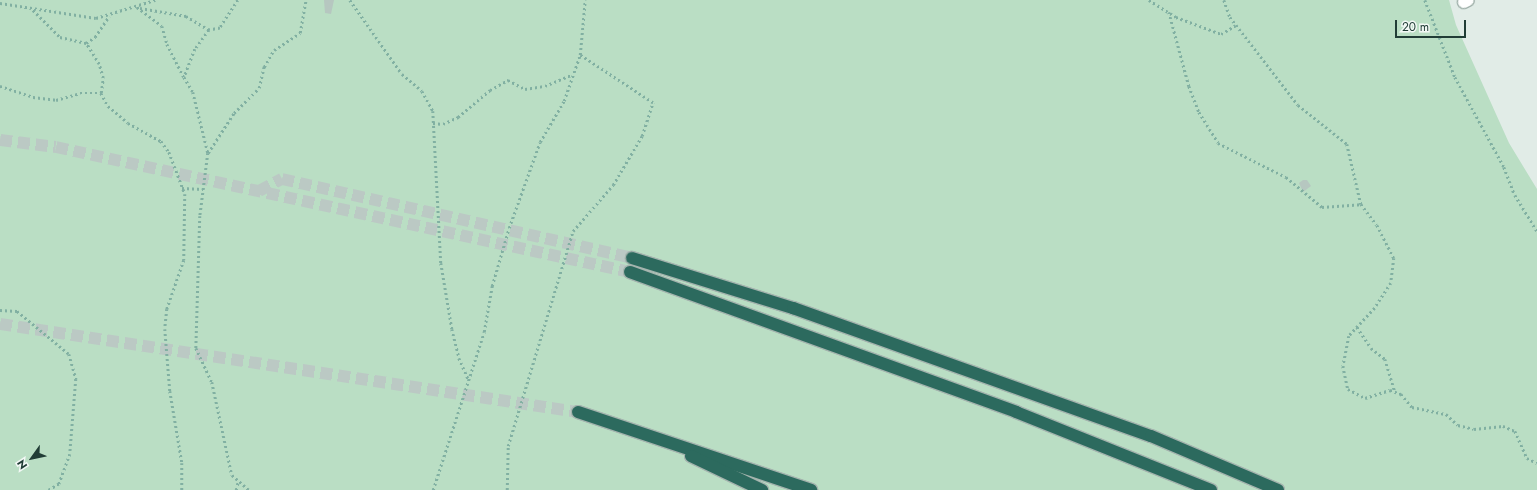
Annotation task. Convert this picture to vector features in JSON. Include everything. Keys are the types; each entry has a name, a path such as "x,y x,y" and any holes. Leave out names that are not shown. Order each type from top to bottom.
{"highway":[{"path":"632,258 793,308 1151,436 1278,490"},
{"path":"630,272 1016,412 1211,490"},
{"path":"578,412 811,490"},
{"path":"643,433 762,490"}],"path":[{"path":"0,3 32,10 96,18 109,16 155,0"},
{"path":"137,7 186,16 209,30 220,28 238,0"},
{"path":"208,153 234,113 259,88 264,67 274,50 300,33 306,0"},
{"path":"350,0 402,74 422,91 433,110 441,263 452,329 459,358 469,380"},
{"path":"433,490 484,332 492,286 512,220 540,142 564,101 571,74 580,55 585,0"},
{"path":"1149,0 1168,12 1221,34 1236,25"},
{"path":"1224,0 1236,25 1262,62 1298,105 1348,144 1361,204 1377,225 1394,258 1392,283 1375,308 1349,336 1342,366 1348,389 1365,398 1390,390 1401,394 1412,407 1446,414 1458,425 1474,429 1502,426 1515,431 1527,458 1537,463"},
{"path":"1425,0 1455,77 1504,167 1515,195 1537,231"},
{"path":"137,7 162,26 167,44 193,92 208,153 203,189 195,316 196,348 212,382 232,475 249,490"},
{"path":"32,10 60,37 86,43 95,37 109,16"},
{"path":"1168,12 1197,105 1218,143 1286,177 1322,207 1361,204"},
{"path":"184,77 196,49 209,30"},
{"path":"86,43 101,71 101,93 108,106 128,123 161,141 170,152 182,188 184,260 167,309 165,329 170,391 182,463 182,490"},
{"path":"508,490 508,446 573,231 613,184 642,136 653,103 580,55"},
{"path":"433,123 444,124 458,117 490,90 508,80 525,89 544,86 571,74"},
{"path":"0,86 33,97 56,100 80,93 101,93"},
{"path":"182,188 203,189"},
{"path":"0,310 16,311 69,354 76,378 70,454 59,484 48,490"},
{"path":"1357,327 1371,348 1385,359 1395,392"},
{"path":"236,490 238,480"}],"green space":[{"path":"0,0 1449,0 1456,25 1509,143 1537,189 1537,490 0,490"}],"building":[{"path":"324,0 334,0 331,14 325,13"},
{"path":"1303,180 1307,180 1311,186 1303,192 1299,183"}],"tunnel":[{"path":"0,140 56,147 630,272"},
{"path":"259,191 282,179 632,258"},
{"path":"0,324 578,412"}]}
